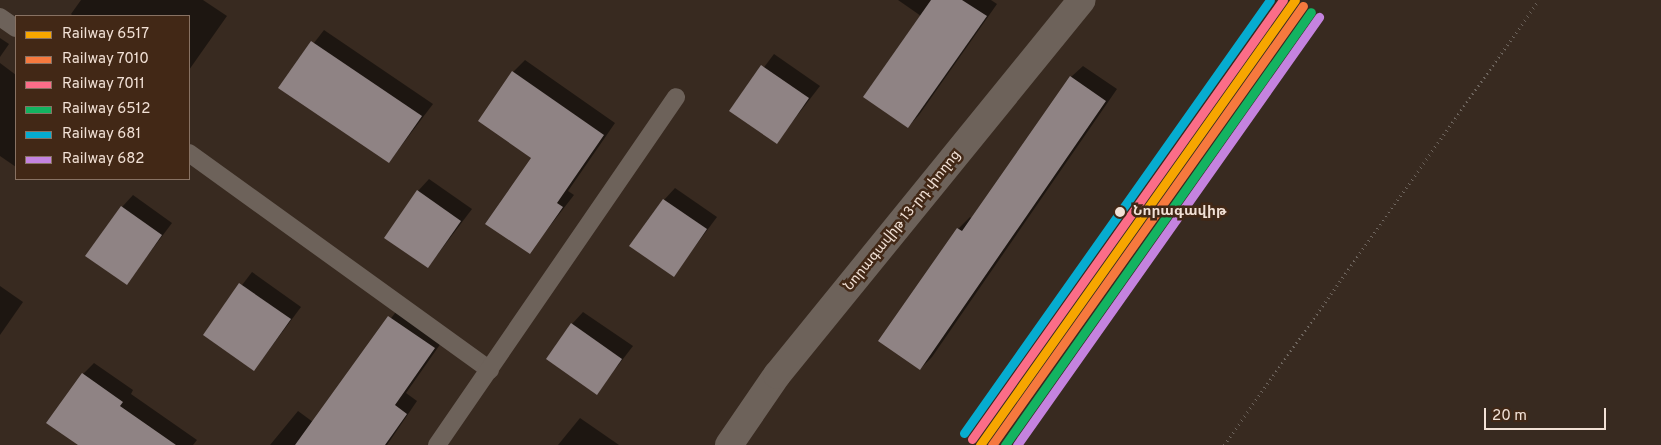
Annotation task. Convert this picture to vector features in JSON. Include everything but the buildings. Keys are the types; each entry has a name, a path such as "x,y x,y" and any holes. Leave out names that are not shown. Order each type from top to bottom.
{"street":[{"name":"Նորագավիթ 13-րդ փողոց","path":"728,445 784,367 1082,0"}],"lane":[{"path":"0,17 15,27"},
{"path":"437,445 676,97"},
{"path":"190,154 490,370"}],"path":[{"path":"1224,445 1539,0"}],"rail line":[{"name":"681","path":"964,433 1270,0"},
{"name":"7011","path":"972,439 1283,0"},
{"name":"6517","path":"980,445 1295,0"},
{"name":"7010","path":"992,445 1303,6"},
{"name":"6512","path":"1005,445 1311,12"},
{"name":"682","path":"1017,445 1319,17"}],"place":[{"name":"Նորագավիթ","path":"1120,212"}]}
